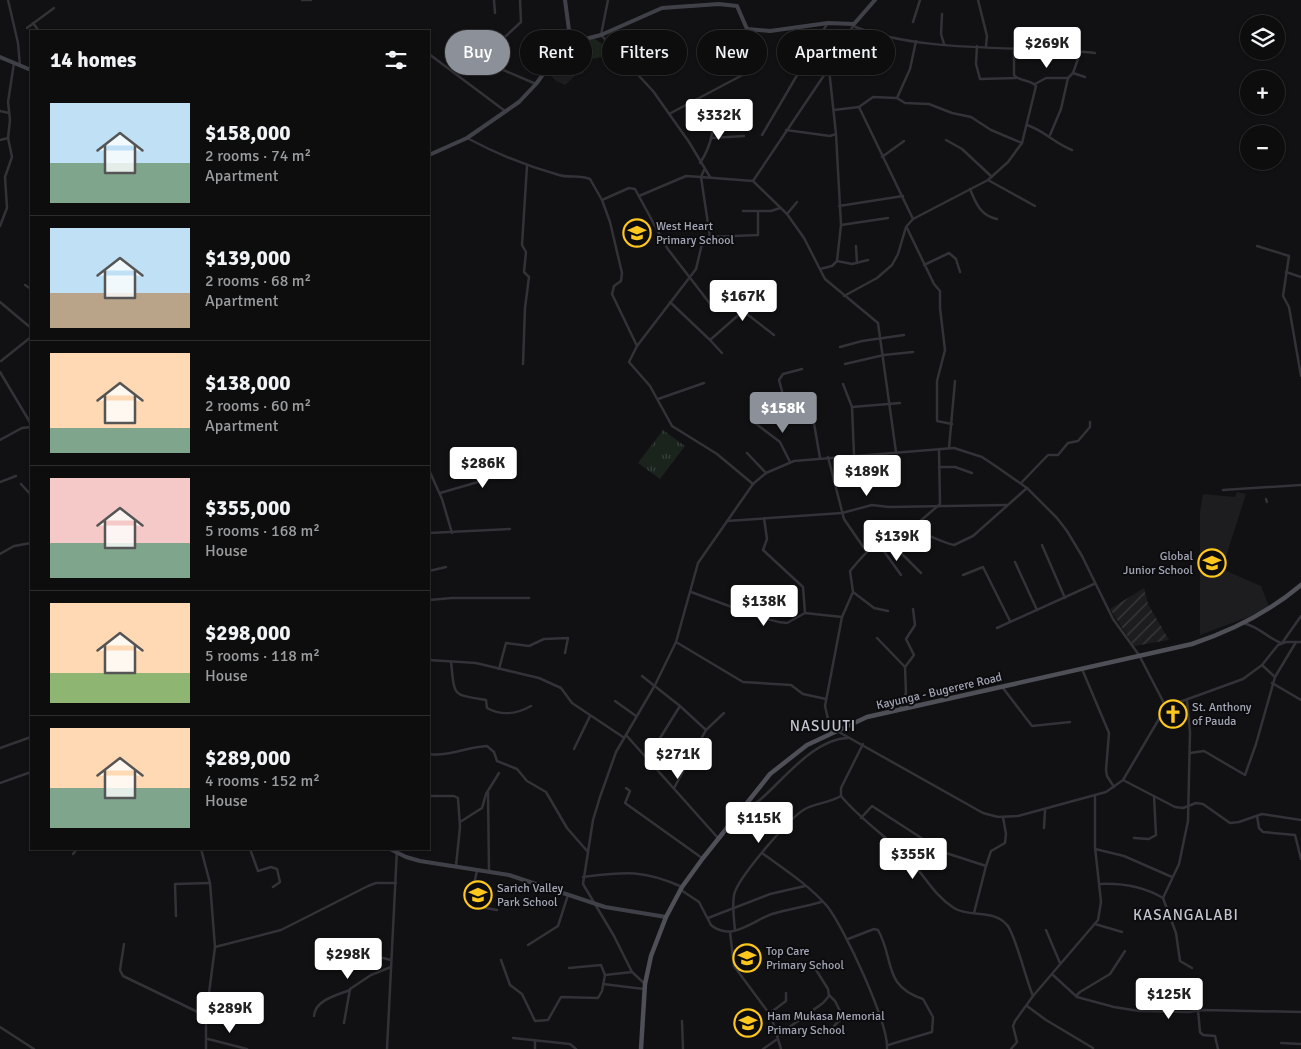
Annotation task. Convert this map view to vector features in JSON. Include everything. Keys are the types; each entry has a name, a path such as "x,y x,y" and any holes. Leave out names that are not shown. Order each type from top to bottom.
{"main road":[{"name":"Kayunga - Bugerere Road","path":"641,1049 645,987 651,956 666,917 682,888 703,858 770,774 808,744 867,717 1192,644 1227,631 1270,609 1301,585"}],"street":[{"path":"8,0 18,43 20,66"},
{"path":"302,0 312,0"},
{"path":"494,0 495,13"},
{"path":"520,0 522,22 480,60 536,84"},
{"path":"565,0 569,30"},
{"path":"603,30 608,0"},
{"path":"669,114 750,71 753,64 746,43 748,29 736,0"},
{"path":"851,30 875,0"},
{"path":"913,22 920,0"},
{"path":"978,0 987,36 986,46"},
{"path":"613,30 662,8 719,4 737,6"},
{"path":"27,28 54,8"},
{"path":"942,14 941,34 944,44"},
{"path":"33,23 38,30"},
{"path":"748,29 770,31 828,23 854,25 872,33 944,44 1095,53"},
{"path":"762,135 828,23"},
{"path":"1050,135 1061,109 1068,78 1073,73 1078,60 1078,32"},
{"path":"592,37 602,35"},
{"path":"897,98 910,69 916,40"},
{"path":"977,46 976,64 980,79 1016,78 1035,84 1046,78 1068,78"},
{"path":"1014,48 1014,72 1016,78"},
{"path":"430,55 506,112"},
{"path":"0,58 30,70"},
{"path":"0,226 7,208 5,180 12,158 8,138 8,102 14,63"},
{"path":"1073,73 1085,77"},
{"path":"430,155 467,138 506,112 536,84 543,75"},
{"path":"638,75 653,91 689,142 700,164 710,177"},
{"path":"753,181 824,75"},
{"path":"820,269 832,266 837,261 841,225 836,134 830,75"},
{"path":"843,296 877,278 892,265 898,254 906,227 913,220 954,200 988,180 1016,152 1022,143 1035,84"},
{"path":"834,110 859,107 873,97 897,98 905,103 929,104 952,113 971,117 992,130 1022,143"},
{"path":"700,164 707,152 711,138 712,113 717,107"},
{"path":"859,107 913,220"},
{"path":"0,111 9,113"},
{"path":"1026,125 1050,135 1053,140 1072,150"},
{"path":"786,130 830,136 836,134"},
{"path":"711,138 744,136"},
{"path":"0,140 8,138"},
{"path":"467,138 504,157 527,166 562,176 590,179 602,200 616,241 618,262 622,273 621,281 614,286 612,294 637,346"},
{"path":"946,140 962,149 992,177"},
{"path":"882,157 904,141"},
{"path":"524,364 525,308 529,277 524,272 526,252 522,249 522,245 527,166"},
{"path":"704,170 701,177 710,237"},
{"path":"639,196 686,176 753,181 787,214 804,238 825,279 843,296 875,319 884,355 896,452"},
{"path":"988,180 1035,206"},
{"path":"602,200 632,188 639,196 658,236 694,285 700,290 704,299 711,305"},
{"path":"970,189 977,206 988,218 998,219"},
{"path":"839,206 903,196"},
{"path":"787,214 797,202"},
{"path":"743,211 758,212 780,208"},
{"path":"753,484 717,454 672,426 650,386 629,362 637,346 698,265 702,244 710,237 758,235 758,212"},
{"path":"841,225 888,218"},
{"path":"906,227 924,264 940,290 945,350 937,381 936,421 952,424"},
{"path":"856,246 857,263"},
{"path":"1257,246 1289,256 1283,296 1289,307 1301,376"},
{"path":"924,264 949,253 956,259 960,272"},
{"path":"837,261 857,263 868,260"},
{"path":"1286,272 1301,277"},
{"path":"25,285 30,288"},
{"path":"0,302 30,327"},
{"path":"670,302 722,353"},
{"path":"710,340 731,318 743,312 774,336"},
{"path":"840,347 904,335"},
{"path":"1,361 30,338"},
{"path":"845,364 884,355 913,352"},
{"path":"802,369 783,374 779,380 786,406 808,404 811,406 820,458"},
{"path":"0,372 30,423"},
{"path":"949,448 955,381"},
{"path":"658,399 704,383"},
{"path":"843,384 852,407 854,455"},
{"path":"852,407 900,403"},
{"path":"1020,484 1048,454 1058,455 1068,443 1078,441 1090,427 1090,422"},
{"path":"755,423 780,442 790,462"},
{"path":"0,440 30,425"},
{"path":"645,987 632,972 584,887 582,877 600,797 624,736 655,686 676,642 698,563 714,543 753,484 766,472 790,462 820,458 949,448 961,449 982,457 1027,488 1057,518 1067,531 1082,556 1094,584 1119,628 1139,655 1166,707"},
{"path":"911,530 937,507 940,502 939,449"},
{"path":"747,453 766,472"},
{"path":"828,457 842,513 866,552"},
{"path":"440,493 478,482 487,477 488,472 482,460"},
{"path":"940,467 955,467 972,473"},
{"path":"430,472 440,493 452,533"},
{"path":"0,482 16,476"},
{"path":"21,484 30,494"},
{"path":"1223,490 1301,486"},
{"path":"1027,488 973,536 954,545 911,530 892,533 866,552 850,571 853,592 842,617 826,699 826,716 834,731 863,744 898,766 983,813 1003,818 1045,810 1095,797 1114,787 1123,780 1166,707 1187,701 1243,679 1262,665 1282,643 1301,616"},
{"path":"727,521 842,513 872,505 889,507 1009,505"},
{"path":"764,518 768,539 763,550 803,587 805,613"},
{"path":"430,534 510,529"},
{"path":"886,538 921,573"},
{"path":"0,554 14,546 30,543"},
{"path":"878,543 901,575"},
{"path":"1042,546 1065,598"},
{"path":"1014,562 1037,610"},
{"path":"430,571 446,566"},
{"path":"963,575 983,567 1010,621"},
{"path":"997,628 1094,584"},
{"path":"691,592 758,617 779,622 787,623 805,613 842,617"},
{"path":"853,592 874,608 888,611"},
{"path":"430,600 529,598"},
{"path":"899,710 906,693 905,667 914,655 906,639 915,625 913,609"},
{"path":"1242,622 1256,626 1271,639 1282,643 1299,642"},
{"path":"499,669 506,643 529,646 544,639 568,638 565,653"},
{"path":"877,638 905,667"},
{"path":"676,642 743,682 791,685 803,694 826,699"},
{"path":"1190,753 1204,752 1245,775 1256,744 1272,683 1299,642"},
{"path":"430,660 476,663 529,674 556,685 569,700 590,716 624,736 674,788 718,838"},
{"path":"451,662 454,691 458,695 486,700 487,708 494,711 512,713 531,706"},
{"path":"1262,665 1275,677"},
{"path":"1082,669 1109,732 1106,770 1107,776 1114,787"},
{"path":"642,676 680,706 706,730"},
{"path":"1272,683 1301,700"},
{"path":"1002,686 1032,726 1070,722"},
{"path":"615,701 636,716"},
{"path":"1163,898 1179,864 1189,806 1190,753 1187,701"},
{"path":"647,759 680,706"},
{"path":"674,788 706,730 724,713"},
{"path":"574,749 590,716"},
{"path":"0,748 30,737"},
{"path":"744,808 751,808 784,775 813,751 837,738 850,738"},
{"path":"863,744 841,788 841,796 862,818 906,856 927,884 948,904 964,913 996,917 1009,926 1033,996"},
{"path":"430,754 441,755 471,747 487,746 494,752 496,761 517,769 527,781 546,792 567,828 588,852"},
{"path":"0,783 30,772"},
{"path":"460,822 482,808 488,792 499,773"},
{"path":"1123,780 1175,807 1183,808 1196,803 1203,804 1230,823 1269,814 1301,820"},
{"path":"626,788 630,791 625,803 703,858"},
{"path":"488,792 489,871"},
{"path":"430,796 454,796 458,798 460,822 456,866"},
{"path":"735,930 733,908 735,892 762,853 776,836 804,809 831,802 841,796"},
{"path":"1134,838 1149,839 1156,835 1154,796"},
{"path":"1011,1049 1017,1042 1013,1026 1015,1022 1033,996 1096,924 1101,908 1095,849 1095,797"},
{"path":"862,818 872,806 943,852 986,866"},
{"path":"1044,828 1045,810"},
{"path":"1257,816 1259,828 1263,832 1295,835 1301,859"},
{"path":"974,913 990,851 1005,843 1006,834 1003,818"},
{"path":"1095,849 1124,856 1172,877"},
{"path":"72,854 76,850"},
{"path":"201,850 210,883 215,947 206,1016 206,1049"},
{"path":"250,850 258,871 271,867 277,869 280,882 273,887"},
{"path":"387,1049 397,851 420,860 526,879 615,910 666,917"},
{"path":"762,853 805,886 833,914 848,939 885,1028 887,1047 932,1032 933,1017 923,999 912,995 891,975 886,948 878,930 874,929 848,939"},
{"path":"478,869 469,905 497,910"},
{"path":"582,877 610,873 642,873 660,876 682,888 700,902 708,921 715,928 730,932 770,914 803,908 821,902"},
{"path":"176,916 175,884 210,883"},
{"path":"215,947 281,930 338,899 376,883 396,883"},
{"path":"1100,884 1124,884 1145,889 1163,898 1176,933 1180,961 1192,968"},
{"path":"708,918 770,894 805,886"},
{"path":"528,945 558,926 568,894"},
{"path":"1096,924 1122,932"},
{"path":"1046,930 1060,964"},
{"path":"730,932 734,966 770,1013 775,1024 781,1049"},
{"path":"351,940 375,956 391,960"},
{"path":"124,944 120,970 122,976 206,1016"},
{"path":"1076,996 1110,974 1125,951"},
{"path":"501,960 510,985 522,994 535,1021 548,1020 561,997 598,998 605,975 600,965 569,968"},
{"path":"813,965 843,1017 834,1026"},
{"path":"314,1016 316,1007 321,1002 350,990 366,978 391,967"},
{"path":"605,975 632,972"},
{"path":"1053,975 1076,996 1121,1009 1189,1012 1198,1010 1301,1012"},
{"path":"603,984 645,987"},
{"path":"344,1023 350,990"},
{"path":"770,1013 786,1001 786,993"},
{"path":"762,1049 823,1004 828,994"},
{"path":"1027,1006 1046,1020 1094,1048"},
{"path":"1198,1010 1200,1032 1203,1035 1215,1036 1218,1049"},
{"path":"682,1021 683,1049"},
{"path":"0,1027 34,1049"},
{"path":"513,1038 573,1045 576,1049"},
{"path":"207,1039 247,1049"},
{"path":"535,1040 535,1049"},
{"path":"1281,1044 1301,1044"}],"shaded area":[{"path":"550,75 578,75 565,85 556,81"},
{"name":"Global Junior School","path":"1237,492 1246,494 1222,569 1261,586 1270,609 1200,635 1200,512 1203,494 1235,497"},
{"path":"1144,588 1148,604 1169,640 1134,646 1110,609"}],"green space":[{"path":"592,38 602,44 602,57 592,59"},
{"path":"663,430 685,446 660,479 638,463"}],"place":[{"name":"West Heart Primary School","path":"637,233"},
{"name":"Global Junior School","path":"1212,563"},
{"name":"St. Anthony of Pauda","path":"1173,714"},
{"name":"Sarich Valley Park School","path":"478,895"},
{"name":"Top Care Primary School","path":"747,958"},
{"name":"Ham Mukasa Memorial Primary School","path":"748,1023"}],"district":[{"name":"NASUUTI","path":"823,726"},
{"name":"KASANGALABI","path":"1186,915"}]}
